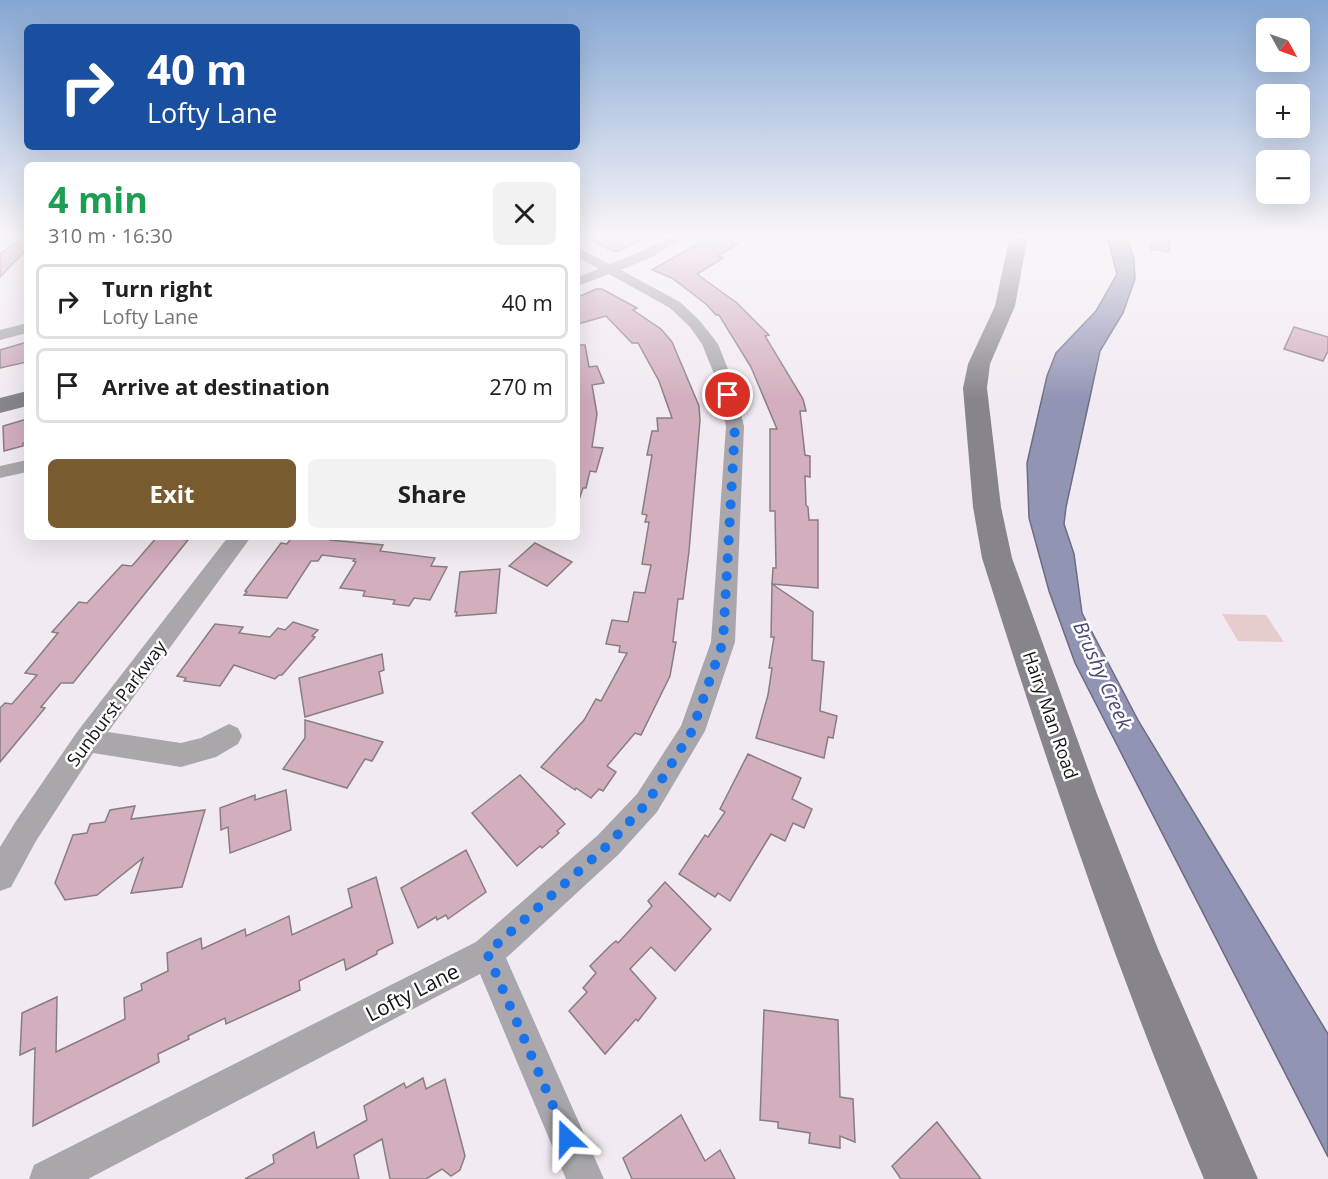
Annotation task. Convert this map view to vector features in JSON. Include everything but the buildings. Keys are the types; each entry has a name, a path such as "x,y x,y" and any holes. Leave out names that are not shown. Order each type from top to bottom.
{"street":[{"name":"Lofty Lane","path":"48,1179 487,953 608,845 647,803 692,731 723,642 735,426 724,379 710,344 695,324 675,305 648,290"},
{"name":"Hairy Man Road","path":"1009,290 979,364 975,388 987,507 997,558 1122,920 1198,1107 1231,1179"},
{"path":"0,335 24,329"},
{"path":"0,391 24,385"},
{"path":"0,406 24,399"},
{"path":"0,472 24,467"},
{"name":"Sunburst Parkway","path":"0,876 24,831 86,740 238,540"},
{"path":"86,740 181,755 207,749 229,736"},
{"path":"487,953 585,1179"}],"shaded area":[{"path":"1222,614 1266,615 1284,642 1238,641"}],"water":[{"name":"Brushy Creek","path":"1108,290 1131,290 1123,313 1100,351 1066,507 1064,524 1074,554 1082,613 1139,722 1328,1034 1328,1157 1075,663 1049,591 1029,518 1027,463 1047,376 1056,353 1096,311"}],"route":[{"path":"567,1138 487,953 608,845 647,803 692,731 723,642 735,426 728,395"}]}
